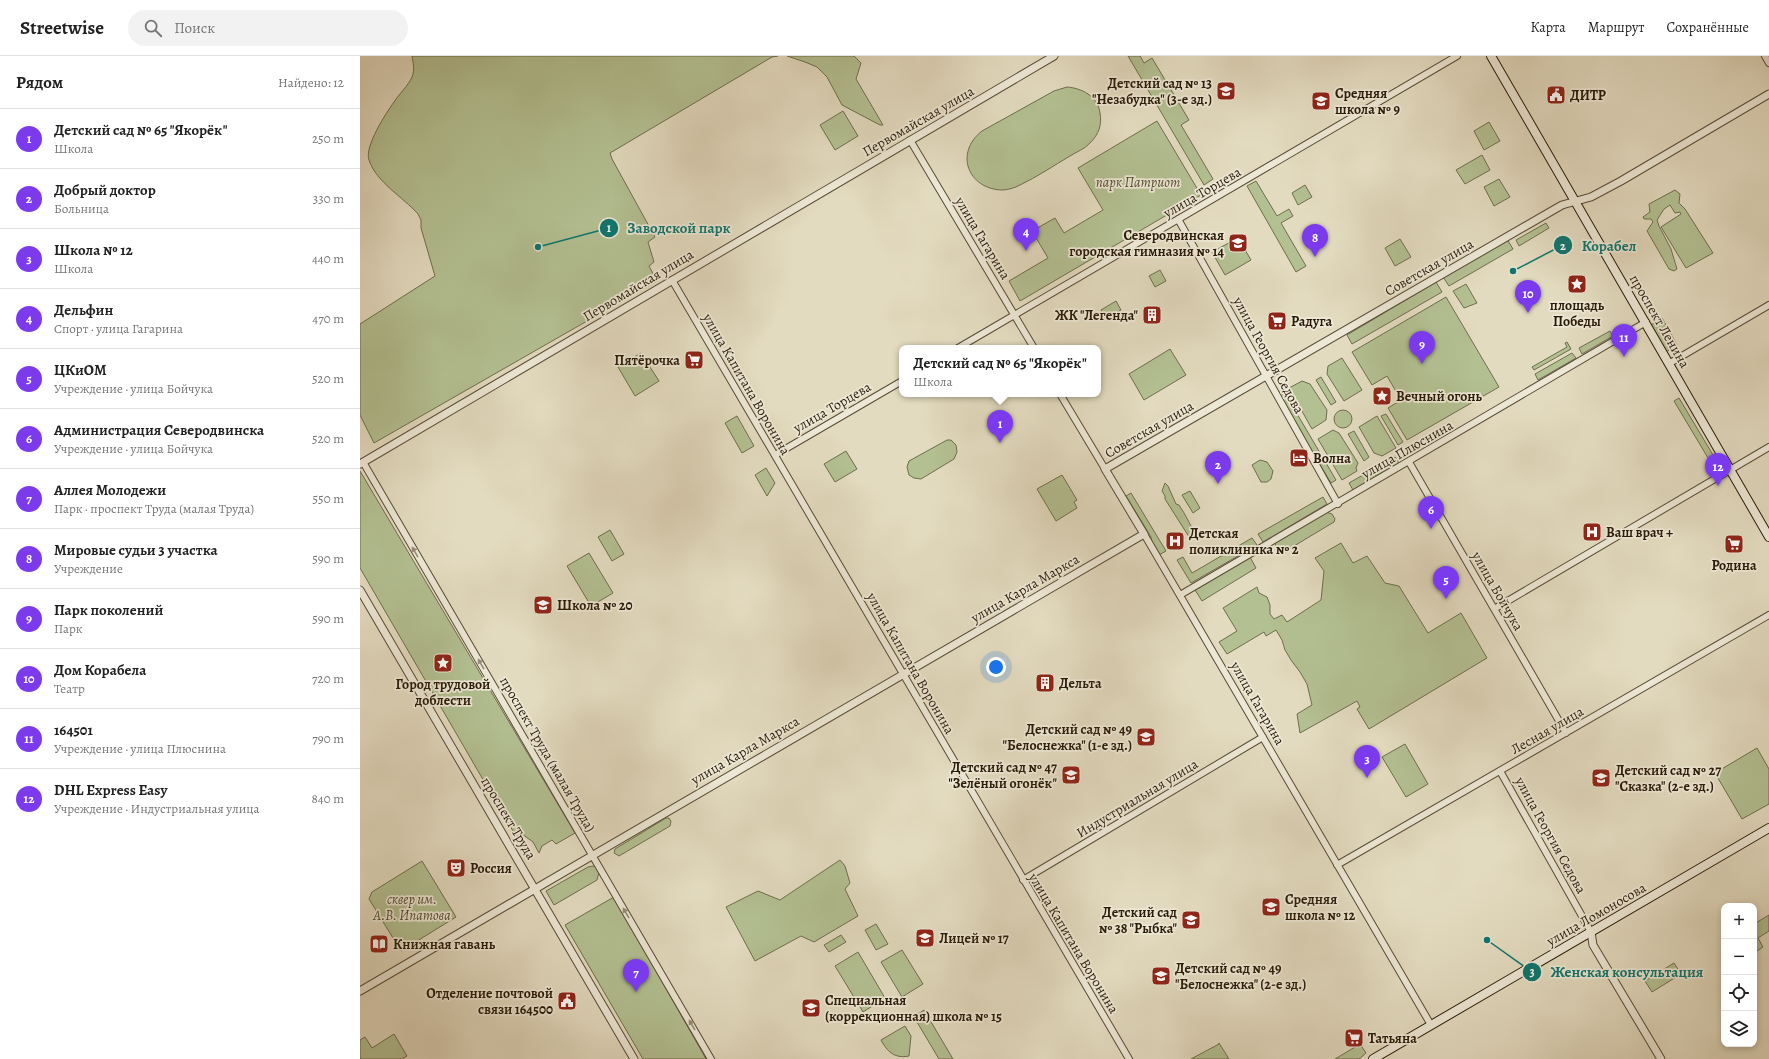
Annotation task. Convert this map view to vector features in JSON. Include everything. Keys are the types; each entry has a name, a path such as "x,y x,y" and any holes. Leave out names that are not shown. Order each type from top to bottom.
{"main road":[{"name":"проспект Ленина","path":"1492,56 1769,537"},
{"name":"улица Ломоносова","path":"1373,1059 1769,828"}],"street":[{"name":"Первомайская улица","path":"361,463 1054,56"},
{"name":"улица Торцева","path":"963,345 1458,56"},
{"path":"1765,56 1769,63"},
{"name":"Советская улица","path":"1105,469 1562,205 1591,197 1621,181 1769,94"},
{"name":"улица Гагарина","path":"910,140 1032,345"},
{"name":"улица Георгия Седова","path":"1178,219 1338,504"},
{"name":"улица Капитана Воронина","path":"672,280 1129,1059"},
{"path":"1670,363 1769,305"},
{"name":"улица Плюснина","path":"1180,595 1338,504 1646,322"},
{"name":"улица Торцева","path":"775,455 899,383"},
{"name":"улица Гагарина","path":"1062,397 1180,595 1431,1025"},
{"path":"1494,609 1769,447"},
{"name":"улица Бойчука","path":"1409,462 1566,733"},
{"name":"проспект Труда (малая Труда)","path":"361,463 593,854 711,1059"},
{"name":"улица Карла Маркса","path":"360,991 1144,534"},
{"name":"проспект Труда","path":"360,590 634,1059"},
{"name":"Лесная улица","path":"1337,865 1769,615"},
{"name":"Индустриальная улица","path":"1023,880 1263,737"},
{"name":"улица Георгия Седова","path":"1500,771 1590,932 1594,945 1661,1059"}],"green space":[{"path":"412,56 778,56 772,57 610,153 655,237 648,242 654,262 649,266 657,281 374,443 360,415 360,324 435,276 421,228 421,220 418,214 390,189 372,168 368,154 381,122 412,77 414,69"},
{"path":"787,56 854,56 861,63 856,79 883,125 880,125 842,105 827,77 817,67"},
{"path":"1128,56 1140,56 1144,63 1152,58 1189,120 1181,125 1213,179 1204,185"},
{"path":"1067,87 1078,89 1088,94 1099,107 1101,117 1099,129 1096,136 1088,145 1033,178 1011,189 1002,190 990,188 973,177 967,159 973,140 982,131 1054,91"},
{"path":"843,111 858,136 835,150 820,125"},
{"name":"парк Патриот","path":"1157,121 1201,195 1020,301 1009,281 1048,258 1032,231 1055,218 1064,233 1103,210 1078,168"},
{"path":"1489,122 1500,141 1484,150 1474,131"},
{"path":"1482,155 1490,170 1465,184 1456,170"},
{"path":"1499,179 1510,197 1494,206 1484,187"},
{"path":"1256,181 1277,216 1289,209 1293,216 1281,223 1306,266 1296,272 1247,186"},
{"path":"1305,185 1312,197 1298,205 1292,193"},
{"path":"1675,190 1680,194 1679,203 1685,209 1713,253 1686,268 1661,227 1681,214 1680,212 1675,213 1670,205 1664,209 1657,220 1671,249 1677,269 1674,271 1669,269 1647,231 1653,222 1651,219 1644,219 1643,217 1650,212 1649,204"},
{"path":"1546,223 1549,228 1519,246 1516,240"},
{"path":"1238,238 1251,260 1225,275 1212,252"},
{"path":"1400,239 1411,257 1395,266 1385,248"},
{"path":"1507,239 1513,249 1449,286 1443,277"},
{"path":"1160,270 1166,281 1155,287 1149,276"},
{"path":"1436,282 1442,292 1352,344 1347,335"},
{"path":"1466,284 1477,303 1464,308 1453,291"},
{"path":"1446,297 1499,387 1407,440 1388,408 1401,400 1387,376 1372,385 1352,352"},
{"path":"1116,301 1121,310 1105,319 1101,310"},
{"path":"1662,318 1677,345 1666,352 1651,325"},
{"path":"1610,331 1613,336 1582,354 1579,348"},
{"path":"1567,342 1571,349 1534,370 1532,367 1567,347 1565,343"},
{"path":"1170,349 1186,375 1144,400 1129,374"},
{"path":"641,353 659,381 635,396 618,367"},
{"path":"1572,353 1576,358 1538,380 1535,374"},
{"path":"1342,358 1362,390 1344,401 1327,374 1328,366"},
{"path":"1321,377 1336,402 1331,405 1316,380"},
{"path":"1302,381 1310,384 1327,410 1326,420 1312,429 1289,388"},
{"path":"1283,390 1336,480 1331,483 1277,393"},
{"path":"1679,398 1716,460 1711,463 1674,401"},
{"path":"1343,410 1349,413 1352,419 1349,425 1343,428 1337,425 1334,419 1337,413"},
{"path":"1386,414 1403,442 1398,445 1381,416"},
{"path":"737,416 754,446 742,453 725,423"},
{"path":"1377,416 1396,448 1382,456 1374,453 1359,427"},
{"path":"1333,430 1339,433 1358,463 1356,468 1357,471 1342,480 1318,439"},
{"path":"1354,431 1369,457 1364,461 1348,434"},
{"path":"947,440 951,440 956,445 957,452 954,459 921,479 914,478 909,475 907,467 909,461"},
{"path":"846,451 857,469 835,482 824,464"},
{"path":"1395,457 1399,463 1376,476 1373,469"},
{"path":"1260,460 1267,462 1273,471 1271,479 1267,482 1261,482 1252,465"},
{"path":"766,468 775,483 767,496 755,475"},
{"path":"360,471 575,833 556,844 552,840 542,846 539,853 533,842 522,834 517,838 360,568"},
{"path":"1370,471 1374,478 1353,490 1349,483"},
{"path":"1062,475 1077,500 1074,502 1077,508 1056,521 1037,489"},
{"path":"1165,483 1168,486 1176,504 1179,505 1196,535 1191,540 1165,499 1162,491"},
{"path":"1190,491 1200,508 1193,513 1182,495"},
{"path":"1131,493 1166,551 1159,555 1151,541 1151,537 1126,496"},
{"path":"1323,497 1327,504 1263,542 1258,534"},
{"path":"1326,512 1332,514 1335,519 1334,522 1289,549 1287,552 1281,552 1276,548 1275,542"},
{"path":"610,530 624,554 612,561 598,537"},
{"path":"1252,538 1257,545 1191,583 1177,560 1183,557 1192,573"},
{"path":"1341,543 1353,563 1367,556 1385,583 1399,586 1428,633 1461,613 1487,658 1369,729 1357,709 1360,707 1357,701 1300,733 1297,714 1312,705 1307,684 1285,650 1282,640 1276,630 1266,636 1264,632 1227,654 1219,642 1237,631 1223,608 1257,587 1259,593 1267,597 1270,605 1270,614 1274,619 1282,615 1287,622 1321,600 1324,571 1315,558"},
{"path":"589,553 613,593 591,606 567,566"},
{"path":"1250,557 1256,568 1202,601 1195,590"},
{"path":"1405,744 1428,784 1406,797 1382,757"},
{"path":"1757,748 1769,769 1769,804 1742,819 1715,773"},
{"path":"666,818 669,818 671,821 670,826 619,856 614,853 615,849"},
{"path":"840,860 845,866 850,883 845,889 858,916 814,942 801,936 755,961 726,907 758,891 780,900"},
{"name":"сквер им. А.В. Ипатова","path":"422,861 456,917 401,951 369,899 372,892"},
{"path":"588,867 596,867 599,872 597,880 554,905 546,891"},
{"path":"614,897 706,1059 643,1059 565,925"},
{"path":"1769,915 1769,931 1758,938 1763,947 1757,951 1757,939 1757,922"},
{"path":"876,924 888,944 876,950 865,930"},
{"path":"841,935 846,942 829,952 824,945"},
{"path":"902,950 923,984 902,997 881,962"},
{"path":"858,952 885,998 863,1012 835,966"},
{"path":"1674,963 1681,974 1652,992 1645,981"},
{"path":"924,1010 953,1059 939,1059 914,1017"},
{"path":"905,1026 911,1036 909,1056 904,1057 895,1055 889,1051 881,1040"},
{"path":"394,1034 407,1056 402,1059 360,1059 360,1040 365,1037 372,1048"},
{"path":"1219,1044 1229,1059 1191,1059"},
{"path":"1360,1044 1366,1053 1359,1059 1335,1059"}],"place":[{"name":"Детский сад № 13 \"Незабудка\" (3-е зд.)","path":"1226,91"},
{"name":"ДИТР","path":"1556,95"},
{"name":"Средняя школа № 9","path":"1321,101"},
{"name":"Северодвинская городская гимназия № 14","path":"1238,243"},
{"name":"Заводской парк","path":"538,247"},
{"name":"Дельфин","path":"1026,251"},
{"name":"Мировые судьи 3 участка","path":"1315,257"},
{"name":"Корабел","path":"1513,271"},
{"name":"площадь Победы","path":"1577,284"},
{"name":"Дом Корабела","path":"1528,313"},
{"name":"ЖК \"Легенда\"","path":"1152,315"},
{"name":"Радуга","path":"1277,321"},
{"name":"164501","path":"1624,357"},
{"name":"Пятёрочка","path":"694,360"},
{"name":"Парк поколений","path":"1422,364"},
{"name":"Вечный огонь","path":"1382,396"},
{"name":"Детский сад № 65 \"Якорёк\"","path":"1000,443"},
{"name":"Волна","path":"1299,458"},
{"name":"Добрый доктор","path":"1218,484"},
{"name":"DHL Express Easy","path":"1718,486"},
{"name":"Администрация Северодвинска","path":"1431,529"},
{"name":"Ваш врач +","path":"1592,532"},
{"name":"Детская поликлиника № 2","path":"1175,541"},
{"name":"Родина","path":"1734,544"},
{"name":"ЦКиОМ","path":"1446,599"},
{"name":"Школа № 20","path":"543,605"},
{"name":"Город трудовой доблести","path":"443,663"},
{"name":"Дельта","path":"1045,683"},
{"name":"Детский сад № 49 \"Белоснежка\" (1-е зд.)","path":"1146,737"},
{"name":"Детский сад № 47 \"Зелёный огонёк\"","path":"1071,775"},
{"name":"Школа № 12","path":"1367,778"},
{"name":"Детский сад № 27 \"Сказка\" (2-е зд.)","path":"1601,778"},
{"name":"Россия","path":"456,868"},
{"name":"Средняя школа № 12","path":"1271,907"},
{"name":"Детский сад № 38 \"Рыбка\"","path":"1191,920"},
{"name":"Лицей № 17","path":"925,938"},
{"name":"Женская консультация","path":"1487,940"},
{"name":"Книжная гавань","path":"379,944"},
{"name":"Детский сад № 49 \"Белоснежка\" (2-е зд.)","path":"1161,976"},
{"name":"Аллея Молодежи","path":"636,992"},
{"name":"Отделение почтовой связи 164500","path":"567,1001"},
{"name":"Специальная (коррекционная) школа № 15","path":"811,1008"},
{"name":"Татьяна","path":"1354,1038"}]}
